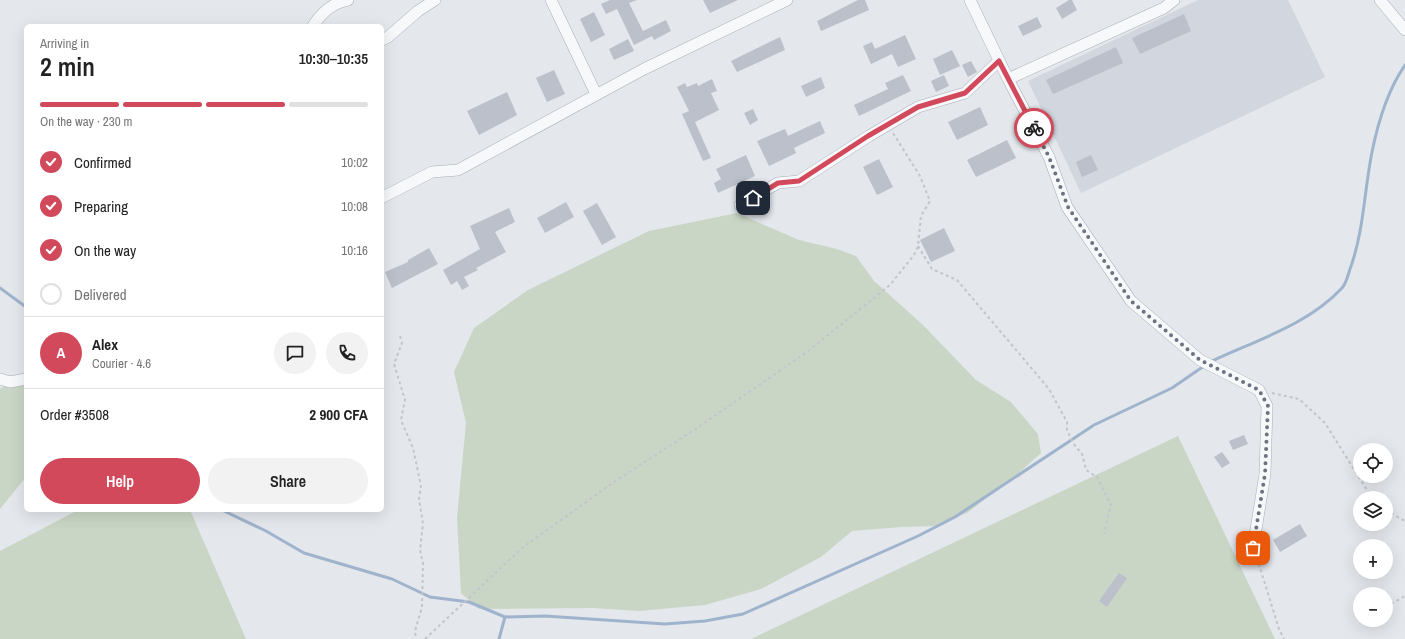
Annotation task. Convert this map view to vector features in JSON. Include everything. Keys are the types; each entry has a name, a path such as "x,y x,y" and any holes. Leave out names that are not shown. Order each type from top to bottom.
{"street":[{"path":"313,24 320,15 338,2 348,0"},
{"path":"384,39 418,10 435,0"},
{"path":"550,0 596,94"},
{"path":"384,196 432,172 458,170 644,68 787,0"},
{"path":"970,0 1008,79 1049,157 1068,207 1131,301 1200,360 1259,390 1268,406 1265,474 1253,548"},
{"path":"1008,79 1164,8 1174,0"},
{"path":"1380,0 1405,30"},
{"path":"740,205 778,183 799,181 888,124 918,107 965,93 999,61"},
{"path":"0,379 10,382 24,379"}],"path":[{"path":"425,639 522,548 614,482 698,428 807,352 890,285 914,255 918,246 921,216 930,201 920,176 888,124"},
{"path":"918,246 932,269 957,280 1049,389 1067,422 1067,430 1073,442 1082,454 1086,470 1097,477 1110,505 1104,534"},
{"path":"400,336 402,343 394,364 405,400 401,420 413,448 421,486 419,499 423,524 420,550 423,563 422,600 415,631 416,639"},
{"path":"1259,390 1299,399 1325,423 1368,491"},
{"path":"1393,514 1405,521"},
{"path":"1253,548 1279,629 1284,639"},
{"path":"1393,603 1405,596"}],"shaded area":[{"path":"1198,0 1288,0 1325,77 1081,193 1028,81"}],"green space":[{"path":"737,213 799,240 837,249 856,256 874,281 923,325 976,380 1011,402 1038,434 1041,453 1014,477 967,513 934,526 852,531 821,557 761,589 705,605 639,611 593,608 479,609 461,593 457,518 466,423 454,372 474,328 528,290 649,231"},
{"path":"24,373 24,479 0,509 0,389"},
{"path":"1178,436 1275,639 751,639"},
{"path":"74,512 191,512 246,639 0,639 0,551"}],"building":[{"path":"610,0 637,0 629,3 643,31 666,20 671,31 654,40 652,36 634,45 617,9 606,14 601,4"},
{"path":"703,0 738,0 710,13"},
{"path":"858,0 865,0 869,10 821,31 817,21"},
{"path":"1069,0 1072,0 1077,10 1062,19 1056,8"},
{"path":"594,12 605,35 591,42 580,19"},
{"path":"1184,14 1191,31 1140,54 1132,38"},
{"path":"1037,17 1042,27 1023,36 1018,26"},
{"path":"905,35 916,59 898,67 892,54 871,64 863,46 872,42 875,49"},
{"path":"780,37 785,50 737,72 731,61"},
{"path":"628,39 634,51 614,60 609,49"},
{"path":"1116,47 1123,63 1053,94 1046,80"},
{"path":"952,50 960,66 940,75 933,59"},
{"path":"971,61 977,72 968,77 962,65"},
{"path":"554,70 565,94 547,102 536,78"},
{"path":"903,75 911,91 859,116 854,105 888,89 885,83"},
{"path":"944,75 949,86 936,92 931,81"},
{"path":"821,77 825,88 806,97 801,86"},
{"path":"712,79 717,91 711,93 719,110 695,122 711,158 703,161 682,114 689,111 677,87 685,83 687,87 697,83 698,86"},
{"path":"507,92 517,115 479,135 467,111"},
{"path":"980,107 988,125 957,140 948,122"},
{"path":"753,109 758,120 750,125 744,113"},
{"path":"820,121 825,133 794,148 796,153 769,166 757,141 785,129 788,136"},
{"path":"1007,140 1016,158 976,177 967,160"},
{"path":"746,155 755,176 718,193 714,183 721,179 716,169"},
{"path":"1091,155 1098,170 1082,177 1076,162"},
{"path":"879,159 893,187 877,195 863,167"},
{"path":"566,202 574,217 545,233 537,218"},
{"path":"597,203 616,237 602,245 583,211"},
{"path":"509,208 515,222 495,232 506,252 476,268 478,270 464,277 469,286 462,290 457,281 451,285 443,270 480,249 470,226"},
{"path":"944,228 955,251 931,262 920,240"},
{"path":"429,248 438,264 392,288 385,272 408,262 408,260"},
{"path":"1244,435 1248,444 1233,450 1229,441"},
{"path":"1222,452 1230,463 1222,468 1214,457"},
{"path":"1300,524 1307,536 1280,552 1273,540"},
{"path":"1119,573 1127,578 1107,607 1099,601"}],"waterway":[{"path":"1210,362 1297,322 1328,301 1346,282 1355,255 1369,167 1377,129 1388,96 1405,65"},
{"path":"0,288 24,306"},
{"path":"226,512 266,531 304,553 392,579 430,597 469,602 505,617 545,616 665,624 705,621 743,614 918,536 955,517 1094,425 1172,388 1204,366"},
{"path":"499,639 505,617"}],"way so far":[{"path":"1034,128 1049,157 1068,207 1131,301 1200,360 1259,390 1268,406 1265,429 1265,474 1253,548"}],"route":[{"path":"753,198 778,183 799,181 831,162 868,136 918,107 965,93 999,61 1034,128"}]}
